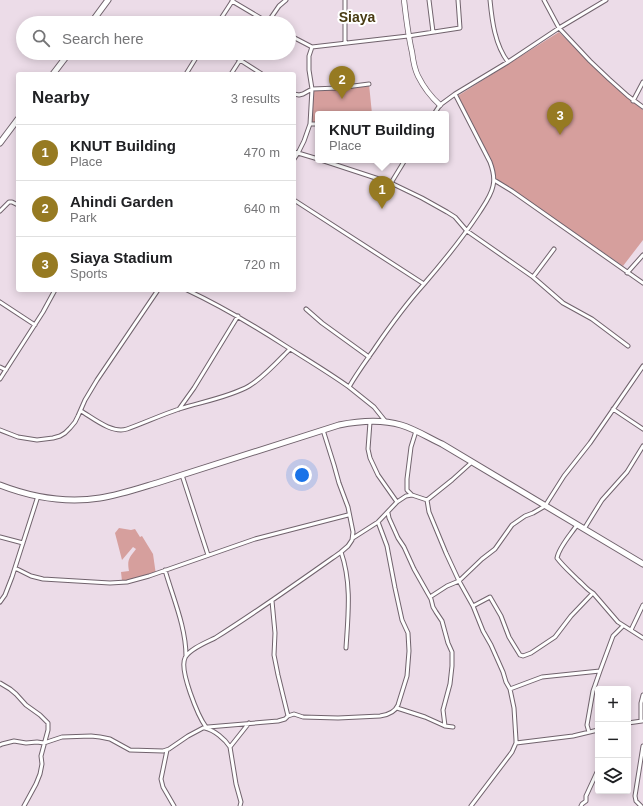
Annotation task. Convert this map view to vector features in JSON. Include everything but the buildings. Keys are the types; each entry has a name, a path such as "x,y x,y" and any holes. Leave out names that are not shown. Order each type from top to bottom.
{"main road":[{"path":"96,16 108,0"},
{"path":"404,0 408,36 417,75 440,106"},
{"path":"54,72 63,60"},
{"path":"0,143 16,122"},
{"path":"0,485 20,492 66,500 100,498 136,490 348,423 370,421 386,422 416,431 442,444 643,564"}],"street":[{"path":"223,16 233,0 257,16"},
{"path":"273,16 286,0"},
{"path":"345,0 345,43"},
{"path":"429,0 433,32"},
{"path":"296,39 312,47 408,36 460,28 458,0"},
{"path":"490,0 498,44 508,62"},
{"path":"544,0 559,28 590,61 633,101 643,107"},
{"path":"436,111 455,94 606,0"},
{"path":"296,156 304,141 310,124 312,89 309,70 309,56 312,47"},
{"path":"187,72 195,60"},
{"path":"232,72 240,60 259,72"},
{"path":"633,101 643,82"},
{"path":"296,94 303,94 312,89 338,88 369,84"},
{"path":"349,387 406,305 467,231 492,191 494,180 490,162 455,94"},
{"path":"310,124 315,124"},
{"path":"298,153 315,158"},
{"path":"330,163 391,183 440,207 455,217 467,231 533,277 563,303 592,319 628,346"},
{"path":"391,183 403,163"},
{"path":"494,180 512,191 643,284"},
{"path":"296,201 424,284"},
{"path":"0,210 9,202 16,204"},
{"path":"533,277 554,249"},
{"path":"627,272 643,255"},
{"path":"0,379 36,325 54,292"},
{"path":"0,430 9,434 37,440 60,436 70,428 81,411 85,400 97,380 157,292"},
{"path":"191,292 238,316 349,387 374,407 386,422"},
{"path":"0,302 36,325"},
{"path":"306,309 322,323 369,357"},
{"path":"178,409 192,392 238,316"},
{"path":"81,411 108,427 124,430 178,409 240,390 260,378 290,349"},
{"path":"430,597 447,586 460,581 482,559 495,549 512,526 525,516 545,506 564,476 590,443 643,366"},
{"path":"0,367 6,370"},
{"path":"613,410 643,429"},
{"path":"370,421 368,449 370,458 378,474 397,502"},
{"path":"323,430 334,464 338,483 348,507 348,515 353,532 353,538"},
{"path":"416,431 407,479 407,490 412,494 427,500"},
{"path":"584,529 602,500 627,472 643,446"},
{"path":"427,500 472,462"},
{"path":"182,475 208,555"},
{"path":"186,656 272,601 341,552 348,546 353,538 378,522 397,502 412,494"},
{"path":"0,602 8,588 38,496"},
{"path":"427,500 427,506 446,553 473,606 483,631 503,672 510,689 514,708 516,743 512,752 471,806"},
{"path":"388,513 398,538 442,621 452,652 450,684 443,710 445,726"},
{"path":"15,568 31,576 43,579 114,583 132,581 255,539 348,515"},
{"path":"0,745 14,741 44,743 62,737 91,736 110,739 130,750 163,751 204,728 285,719 294,714 303,717 338,718 386,716 397,708 407,676 409,651 408,633 402,620 394,588 387,546 378,522"},
{"path":"577,525 557,558 565,568 593,593 614,618 623,626 643,638"},
{"path":"0,536 23,543"},
{"path":"341,552 345,566 349,594 346,648"},
{"path":"165,570 186,643 184,665 189,688 204,728"},
{"path":"473,606 490,597 502,616 504,626 514,645 520,655 523,656 555,637 571,616 593,593"},
{"path":"272,601 274,655 288,716"},
{"path":"631,630 643,604"},
{"path":"589,732 587,725 593,691 613,636 623,626"},
{"path":"510,689 542,677 600,671"},
{"path":"0,683 10,689 26,705 48,723 40,774 24,806"},
{"path":"631,722 642,720 641,703 643,695"},
{"path":"397,708 445,726 453,727"},
{"path":"230,747 249,723"},
{"path":"204,728 214,732 230,747 240,806"},
{"path":"516,743 573,736 595,731"},
{"path":"641,806 636,801 636,796 643,746"},
{"path":"167,750 161,779 163,787 174,806"},
{"path":"581,806 586,801 586,796 595,776"}],"shaded area":[{"path":"559,32 591,64 643,110 643,240 623,266 549,215 494,180 491,159 456,97"},
{"path":"369,84 372,111 315,111 315,124 312,124 312,89"},
{"path":"119,528 131,530 135,529 140,537 142,536 153,554 156,575 122,581 121,572 129,571 129,559 136,549 133,547 122,560 115,533"}],"place":[{"name":"Ahindi Garden","path":"342,99"},
{"name":"Siaya Stadium","path":"560,135"},
{"name":"KNUT Building","path":"382,209"}],"district":[{"name":"Siaya","path":"357,17"}]}
